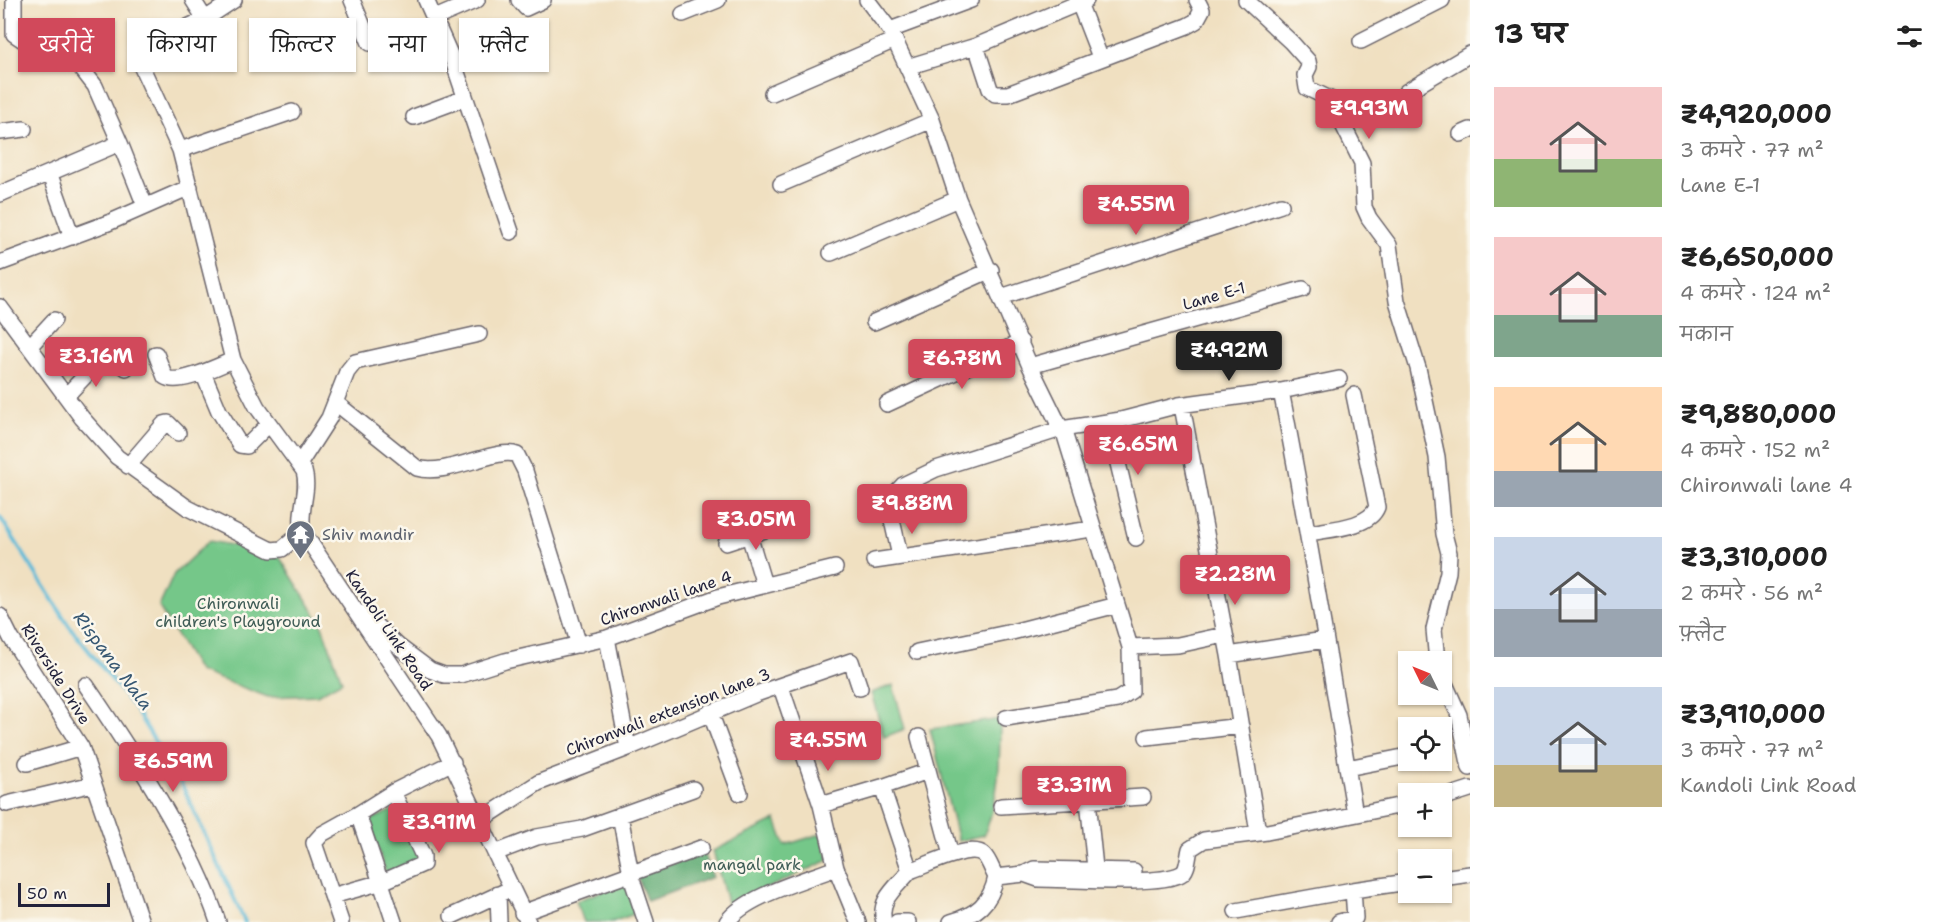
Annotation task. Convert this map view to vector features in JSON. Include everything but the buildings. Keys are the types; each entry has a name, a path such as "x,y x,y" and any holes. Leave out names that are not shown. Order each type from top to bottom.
{"street":[{"path":"14,0 14,34 23,40 49,36 61,42 95,86 145,206"},
{"path":"193,0 204,18"},
{"path":"207,18 234,0"},
{"path":"352,0 368,38"},
{"path":"426,0 435,18 477,0"},
{"path":"519,0 525,8 543,0"},
{"path":"683,15 718,0"},
{"path":"867,0 892,35 932,120 958,199 991,270 1000,297 1030,366 1062,429 1130,647 1131,691 1117,700 1006,717"},
{"path":"772,93 971,0"},
{"path":"976,46 987,82 995,94 1002,95 1196,21 1202,10 1197,0"},
{"path":"1246,0 1303,55 1309,66 1305,75 1307,88 1330,99 1362,163 1364,207 1369,218 1389,245 1397,301 1418,368 1437,457 1444,534 1449,553 1448,572 1434,628 1436,651"},
{"path":"1361,41 1442,0"},
{"path":"907,68 976,46 1083,2 1100,57"},
{"path":"447,50 511,232"},
{"path":"1406,92 1470,54"},
{"path":"0,308 66,396 117,457 128,466 188,508 271,550 282,549 303,532 301,524 307,482 300,463 257,407 233,360 180,150 142,72"},
{"path":"414,117 465,98"},
{"path":"180,150 292,112"},
{"path":"781,184 932,120"},
{"path":"0,132 24,129"},
{"path":"0,194 50,175 120,143"},
{"path":"50,175 72,237"},
{"path":"0,263 72,237 190,187"},
{"path":"831,254 958,199"},
{"path":"1000,297 1281,205"},
{"path":"874,322 991,270"},
{"name":"Lane E-1","path":"1030,366 1303,289"},
{"path":"30,346 54,320"},
{"path":"300,463 336,403 347,372 355,362 479,334"},
{"path":"887,404 1021,342"},
{"path":"156,354 161,369 169,379 203,373 233,360"},
{"path":"66,396 105,355 114,355 126,368"},
{"path":"203,373 219,411 240,445 247,446 269,424"},
{"path":"900,556 892,520 891,498 903,485 936,470 1062,429 1339,379"},
{"path":"1281,391 1309,533 1324,640 1355,814"},
{"path":"1309,533 1362,522 1370,518 1377,507 1354,395"},
{"path":"336,403 417,468 428,471 446,470 506,453 517,455 525,471 579,645"},
{"path":"1182,406 1229,656 1257,826 1262,832"},
{"path":"1108,422 1136,538"},
{"path":"128,466 164,424 168,423 178,433"},
{"path":"726,543 774,526"},
{"path":"874,561 1092,529"},
{"name":"Kandoli Link Road","path":"303,532 439,736 453,762 478,822 495,853 504,891 525,918"},
{"path":"749,536 764,585"},
{"name":"Chironwali lane 4","path":"345,597 430,670 444,675 461,675 505,661 607,638 718,597 835,568"},
{"path":"917,652 1012,632 1117,604"},
{"name":"Riverside Drive","path":"0,616 11,638 81,747 141,922"},
{"path":"1130,647 1178,645 1224,634"},
{"path":"607,638 628,748"},
{"path":"1229,656 1324,640"},
{"name":"Chironwali extension lane 3","path":"478,822 538,783 628,748 710,712 851,660 860,688"},
{"path":"86,685 124,741 185,847 218,922"},
{"path":"781,687 821,805 836,868 858,922"},
{"path":"1452,699 1459,715 1470,768"},
{"path":"710,712 740,794"},
{"path":"1147,737 1241,726"},
{"path":"920,736 951,855"},
{"path":"27,763 81,747"},
{"path":"1347,768 1398,758"},
{"path":"341,922 314,843 322,834 393,792 453,762"},
{"path":"821,805 928,771"},
{"path":"8,804 93,784"},
{"path":"882,787 910,871"},
{"path":"495,853 537,837 582,828 693,789"},
{"path":"1452,795 1470,789"},
{"path":"332,896 382,882 419,868 424,860 393,792"},
{"path":"1001,806 1143,797"},
{"path":"1088,800 1095,868"},
{"path":"1024,874 1038,879 1159,880 1184,872 1190,849 1195,844 1398,806"},
{"path":"358,814 394,922"},
{"path":"620,815 631,872 646,922"},
{"path":"525,918 631,872 701,848"},
{"path":"884,922 881,910 884,902 910,871 951,855 965,851 978,851 985,855 996,877 993,889 986,904 969,917 951,922"},
{"path":"727,922 736,911 756,900 836,868"},
{"path":"996,877 1024,874 1034,868 1095,868 1160,872 1169,877"},
{"path":"1452,877 1470,874"},
{"path":"1236,911 1398,883"},
{"path":"1339,922 1356,920 1353,890"},
{"path":"452,916 504,891"},
{"path":"500,922 504,891"},
{"path":"897,922 908,922"}],"green space":[{"name":"Chironwali children's Playground","path":"209,541 277,553 321,623 342,681 317,695 268,697 198,671 159,607 174,574"},
{"path":"893,685 905,729 884,737 871,693"},
{"path":"1000,719 998,778 989,821 984,835 958,841 930,729"},
{"path":"395,809 421,860 386,874 369,821"},
{"name":"mangal park","path":"776,820 785,845 821,834 829,860 728,906 713,851"},
{"path":"704,852 713,877 647,901 637,876"},
{"path":"626,882 637,913 612,922 584,922 576,901"}],"waterway":[{"name":"Rispana Nala","path":"0,517 69,626 133,706 182,785 245,922"}],"place":[{"name":"Shiv mandir","path":"301,560"}]}
